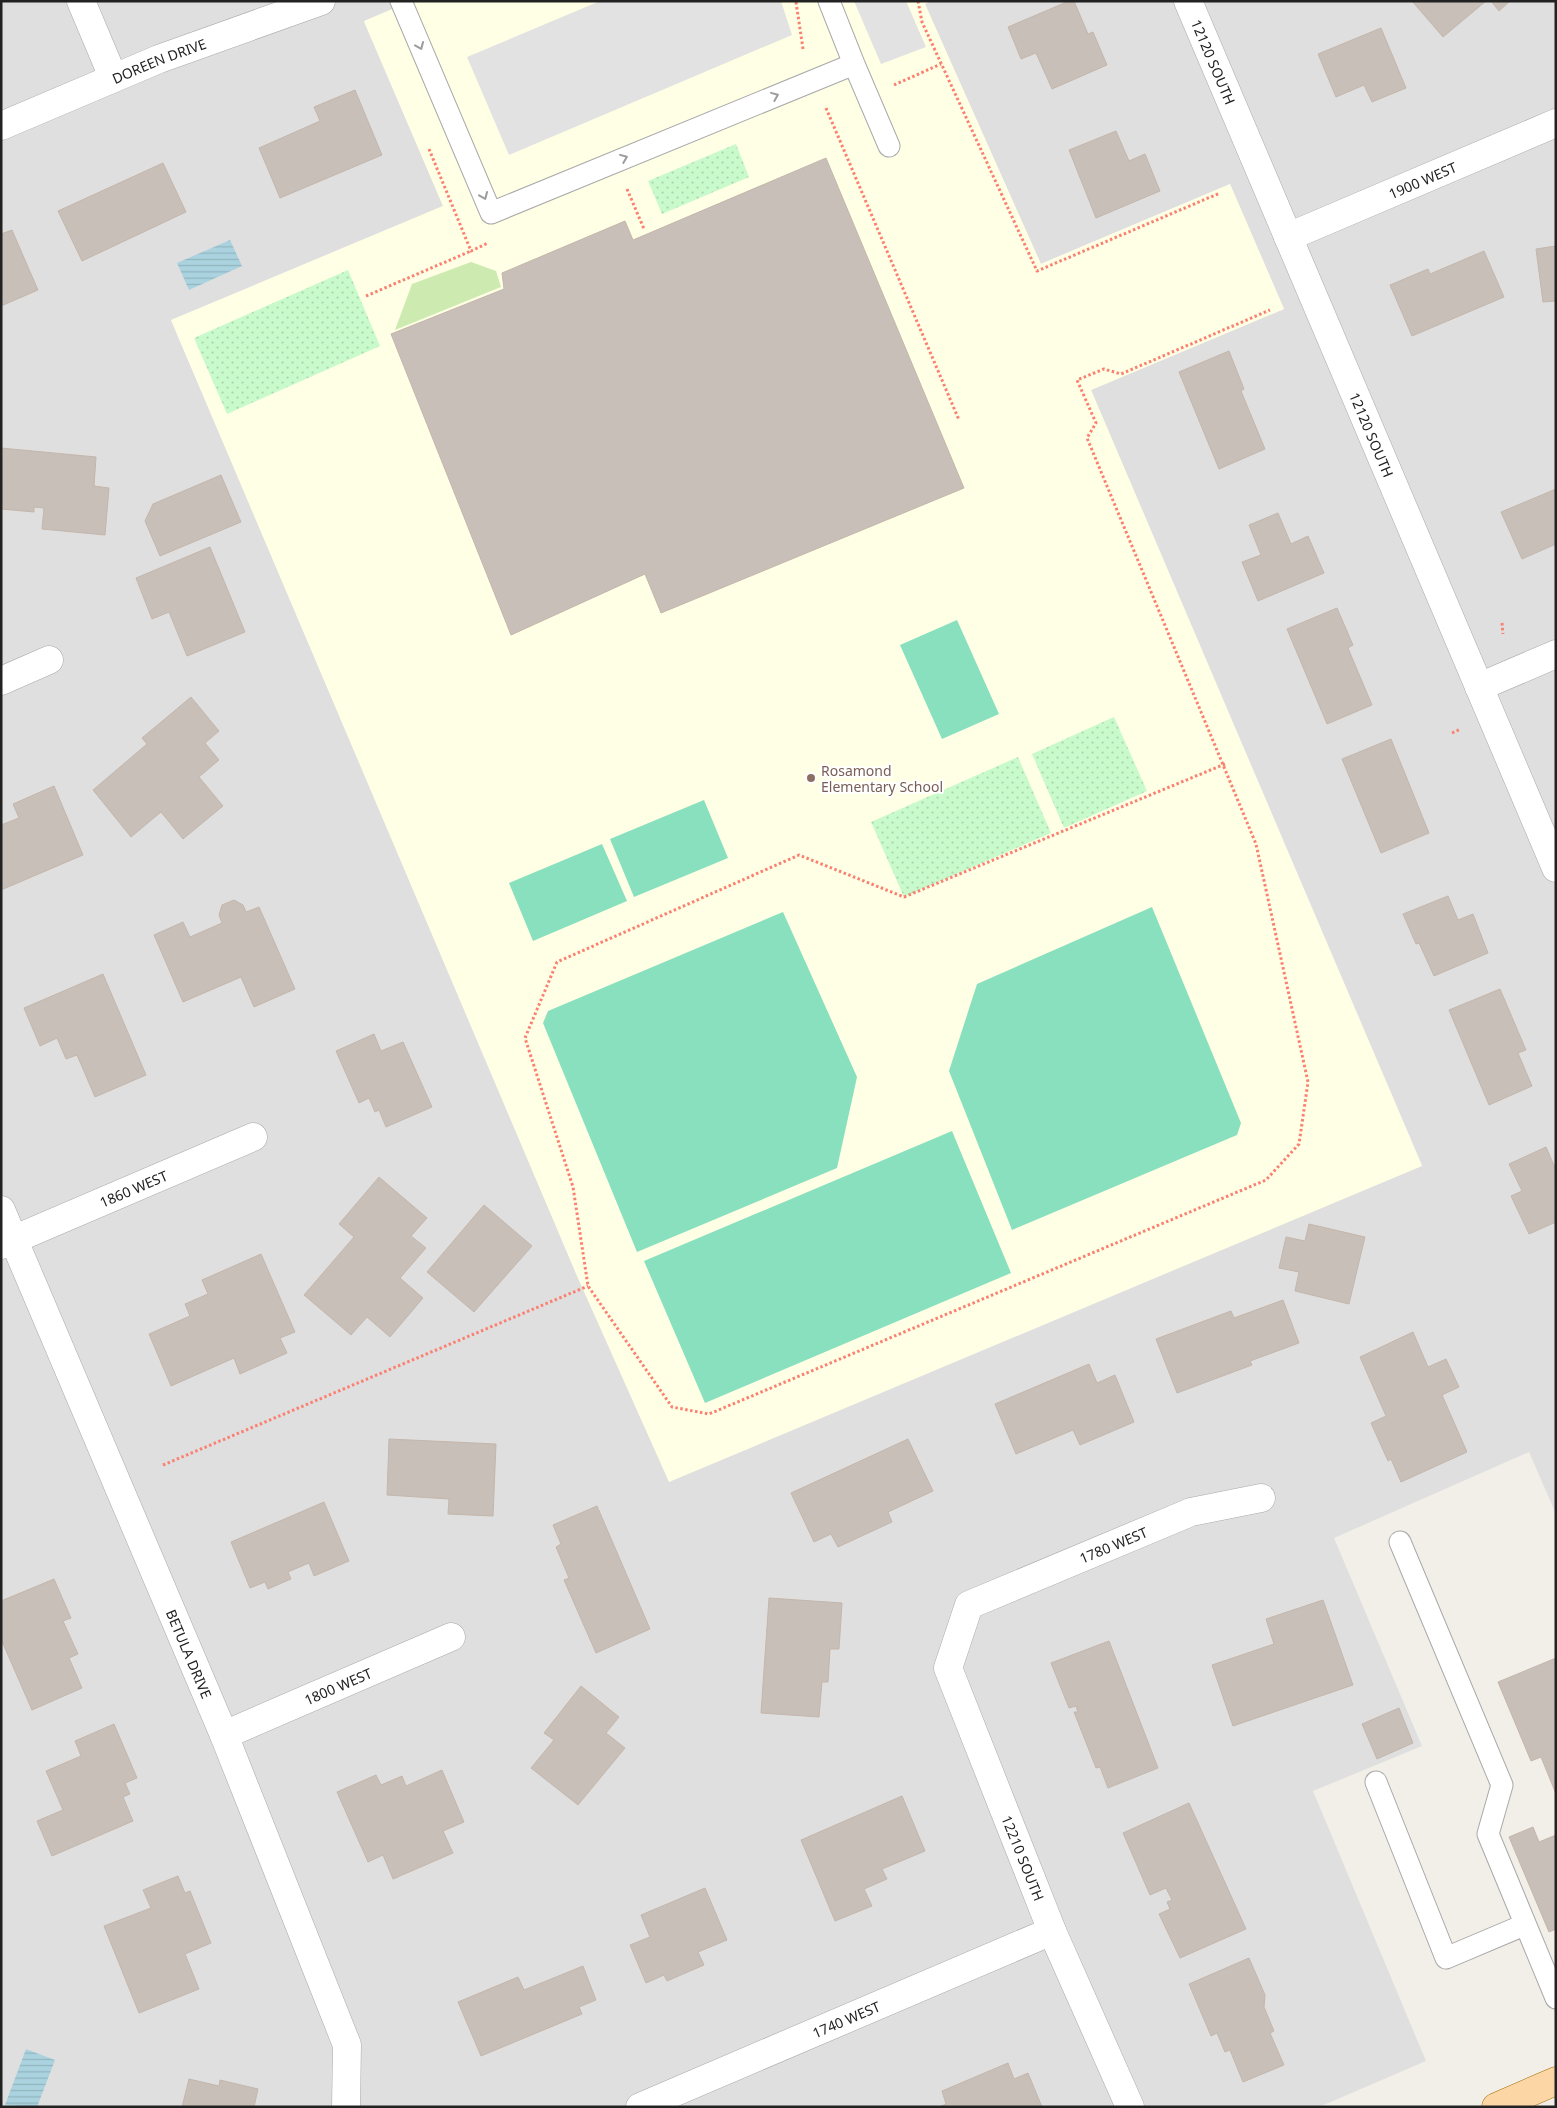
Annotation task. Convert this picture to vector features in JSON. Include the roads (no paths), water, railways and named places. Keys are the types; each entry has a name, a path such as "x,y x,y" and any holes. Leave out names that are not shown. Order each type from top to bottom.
{"main road":[{"path":"1496,2107 1534,2099 1556,2081"}],"street":[{"path":"81,1 113,77"},
{"name":"DOREEN DRIVE","path":"1,126 113,77 321,1"},
{"name":"12120 SOUTH","path":"1188,1 1556,868"},
{"name":"1900 WEST","path":"1288,237 1556,123"},
{"path":"1479,687 1556,654"},
{"path":"1,681 49,660"},
{"name":"1860 WEST","path":"7,1242 253,1136"},
{"name":"BETULA DRIVE","path":"1,1210 7,1242 224,1735 347,2045 346,2107"},
{"name":"1780 WEST","path":"969,1605 1191,1512 1261,1498"},
{"name":"12210 SOUTH","path":"969,1605 948,1668 1052,1931 1130,2107"},
{"name":"1800 WEST","path":"224,1735 451,1637"},
{"name":"1740 WEST","path":"640,2107 1052,1931"}],"lane":[{"path":"401,1 492,213 854,64"},
{"path":"829,1 890,146"},
{"path":"1400,1542 1502,1785 1488,1834 1524,1925 1556,1998"},
{"path":"1376,1782 1446,1958 1524,1925"}],"water":[{"path":"230,240 242,266 189,290 177,263"},
{"path":"26,2049 55,2060 37,2107 5,2105"}],"place":[{"name":"Rosamond Elementary School","path":"811,778"}]}
